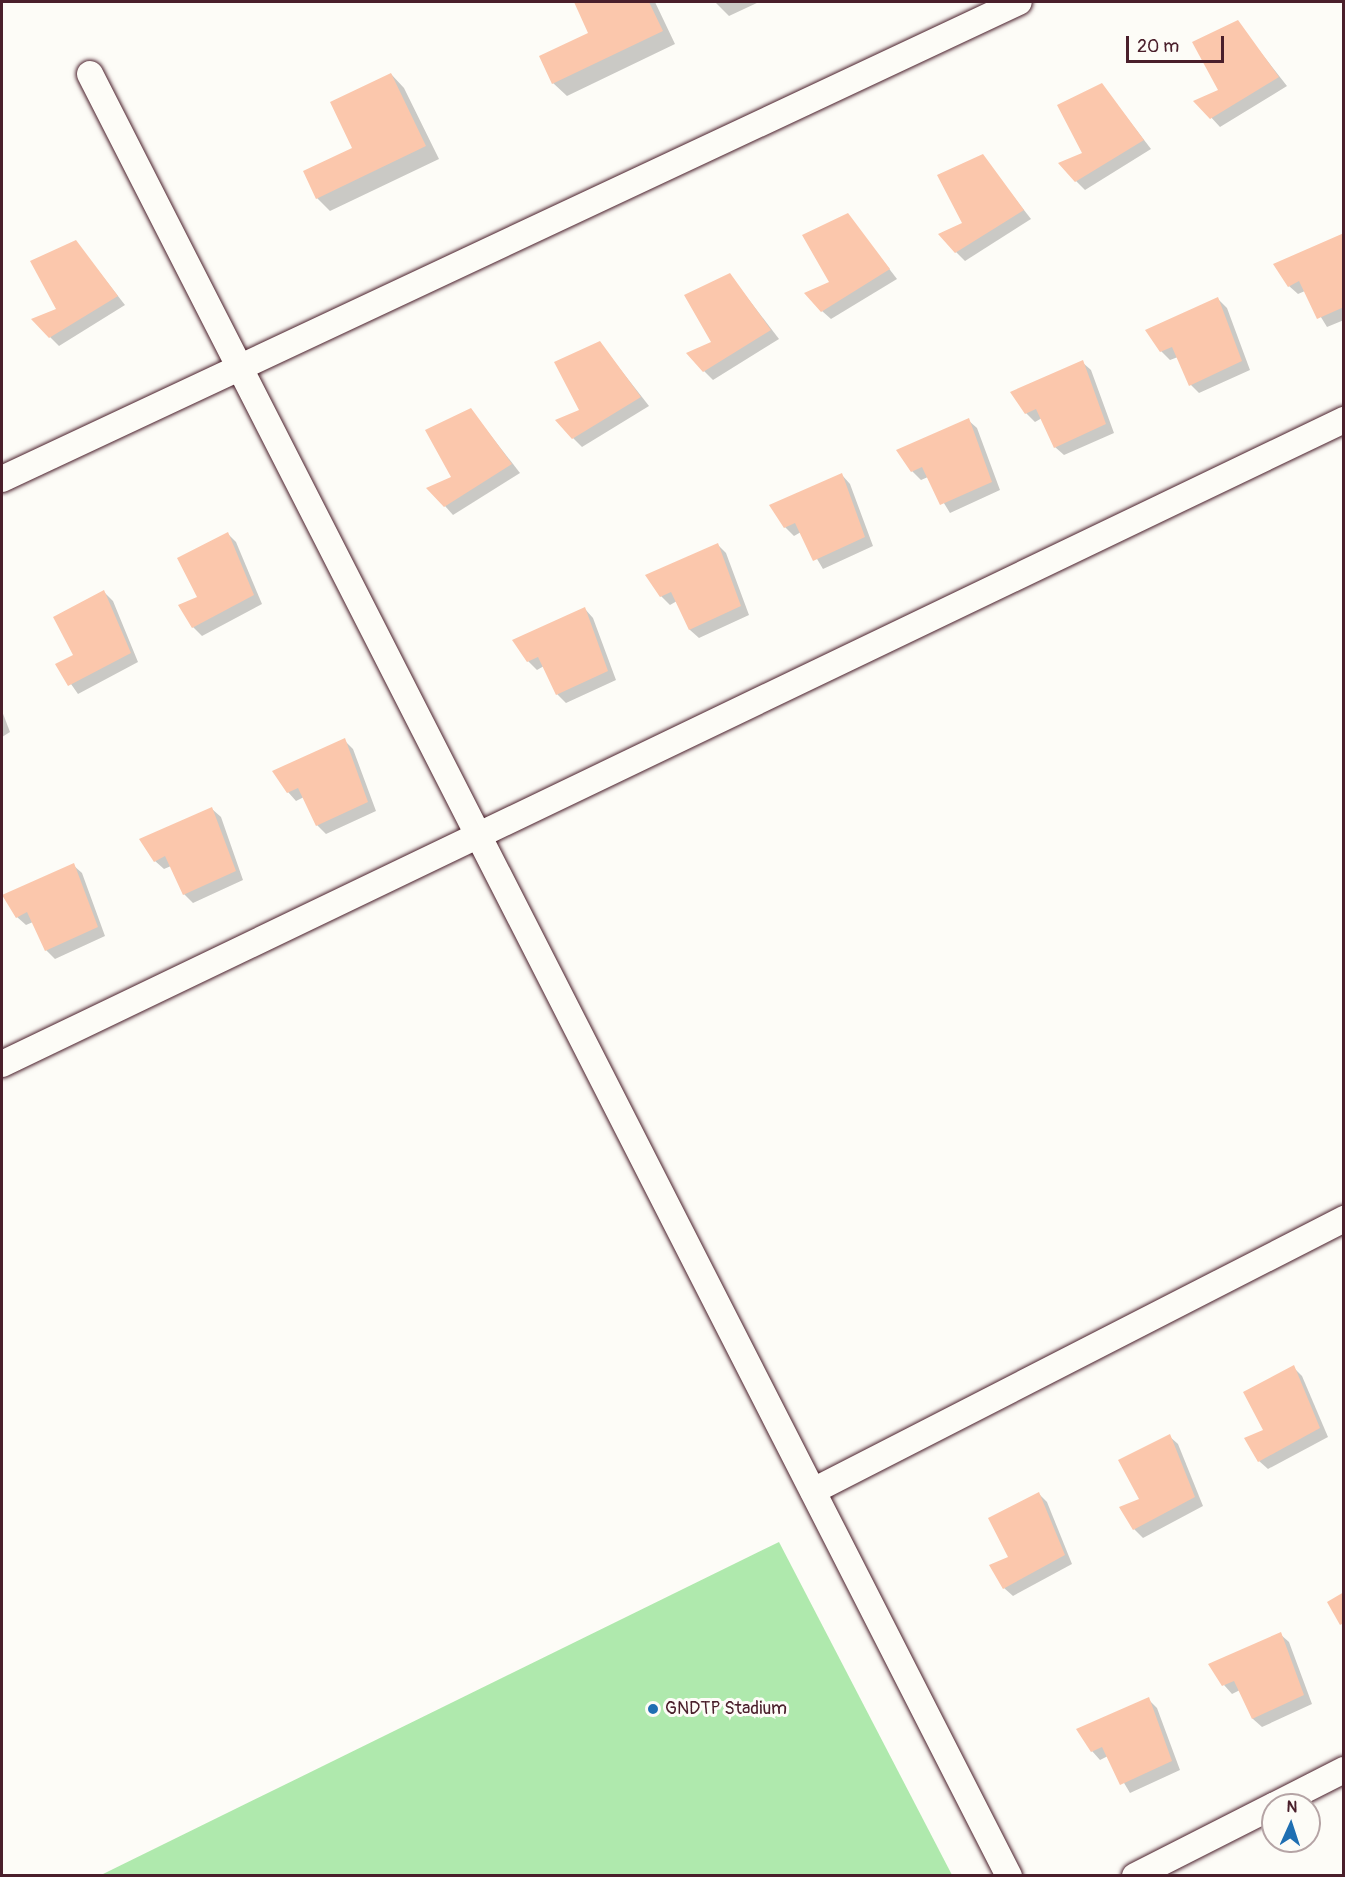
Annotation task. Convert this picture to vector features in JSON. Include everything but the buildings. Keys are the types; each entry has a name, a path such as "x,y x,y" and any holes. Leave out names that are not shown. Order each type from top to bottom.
{"street":[{"path":"2,479 1018,2"},
{"path":"90,74 1009,1875"},
{"path":"2,1064 1344,420"},
{"path":"813,1491 1344,1219"},
{"path":"1298,1793 1344,1770"},
{"path":"1135,1875 1261,1812"}],"green space":[{"name":"GNDTP Stadium","path":"779,1542 952,1875 101,1875"}],"place":[{"name":"GNDTP Stadium","path":"653,1709"}]}
